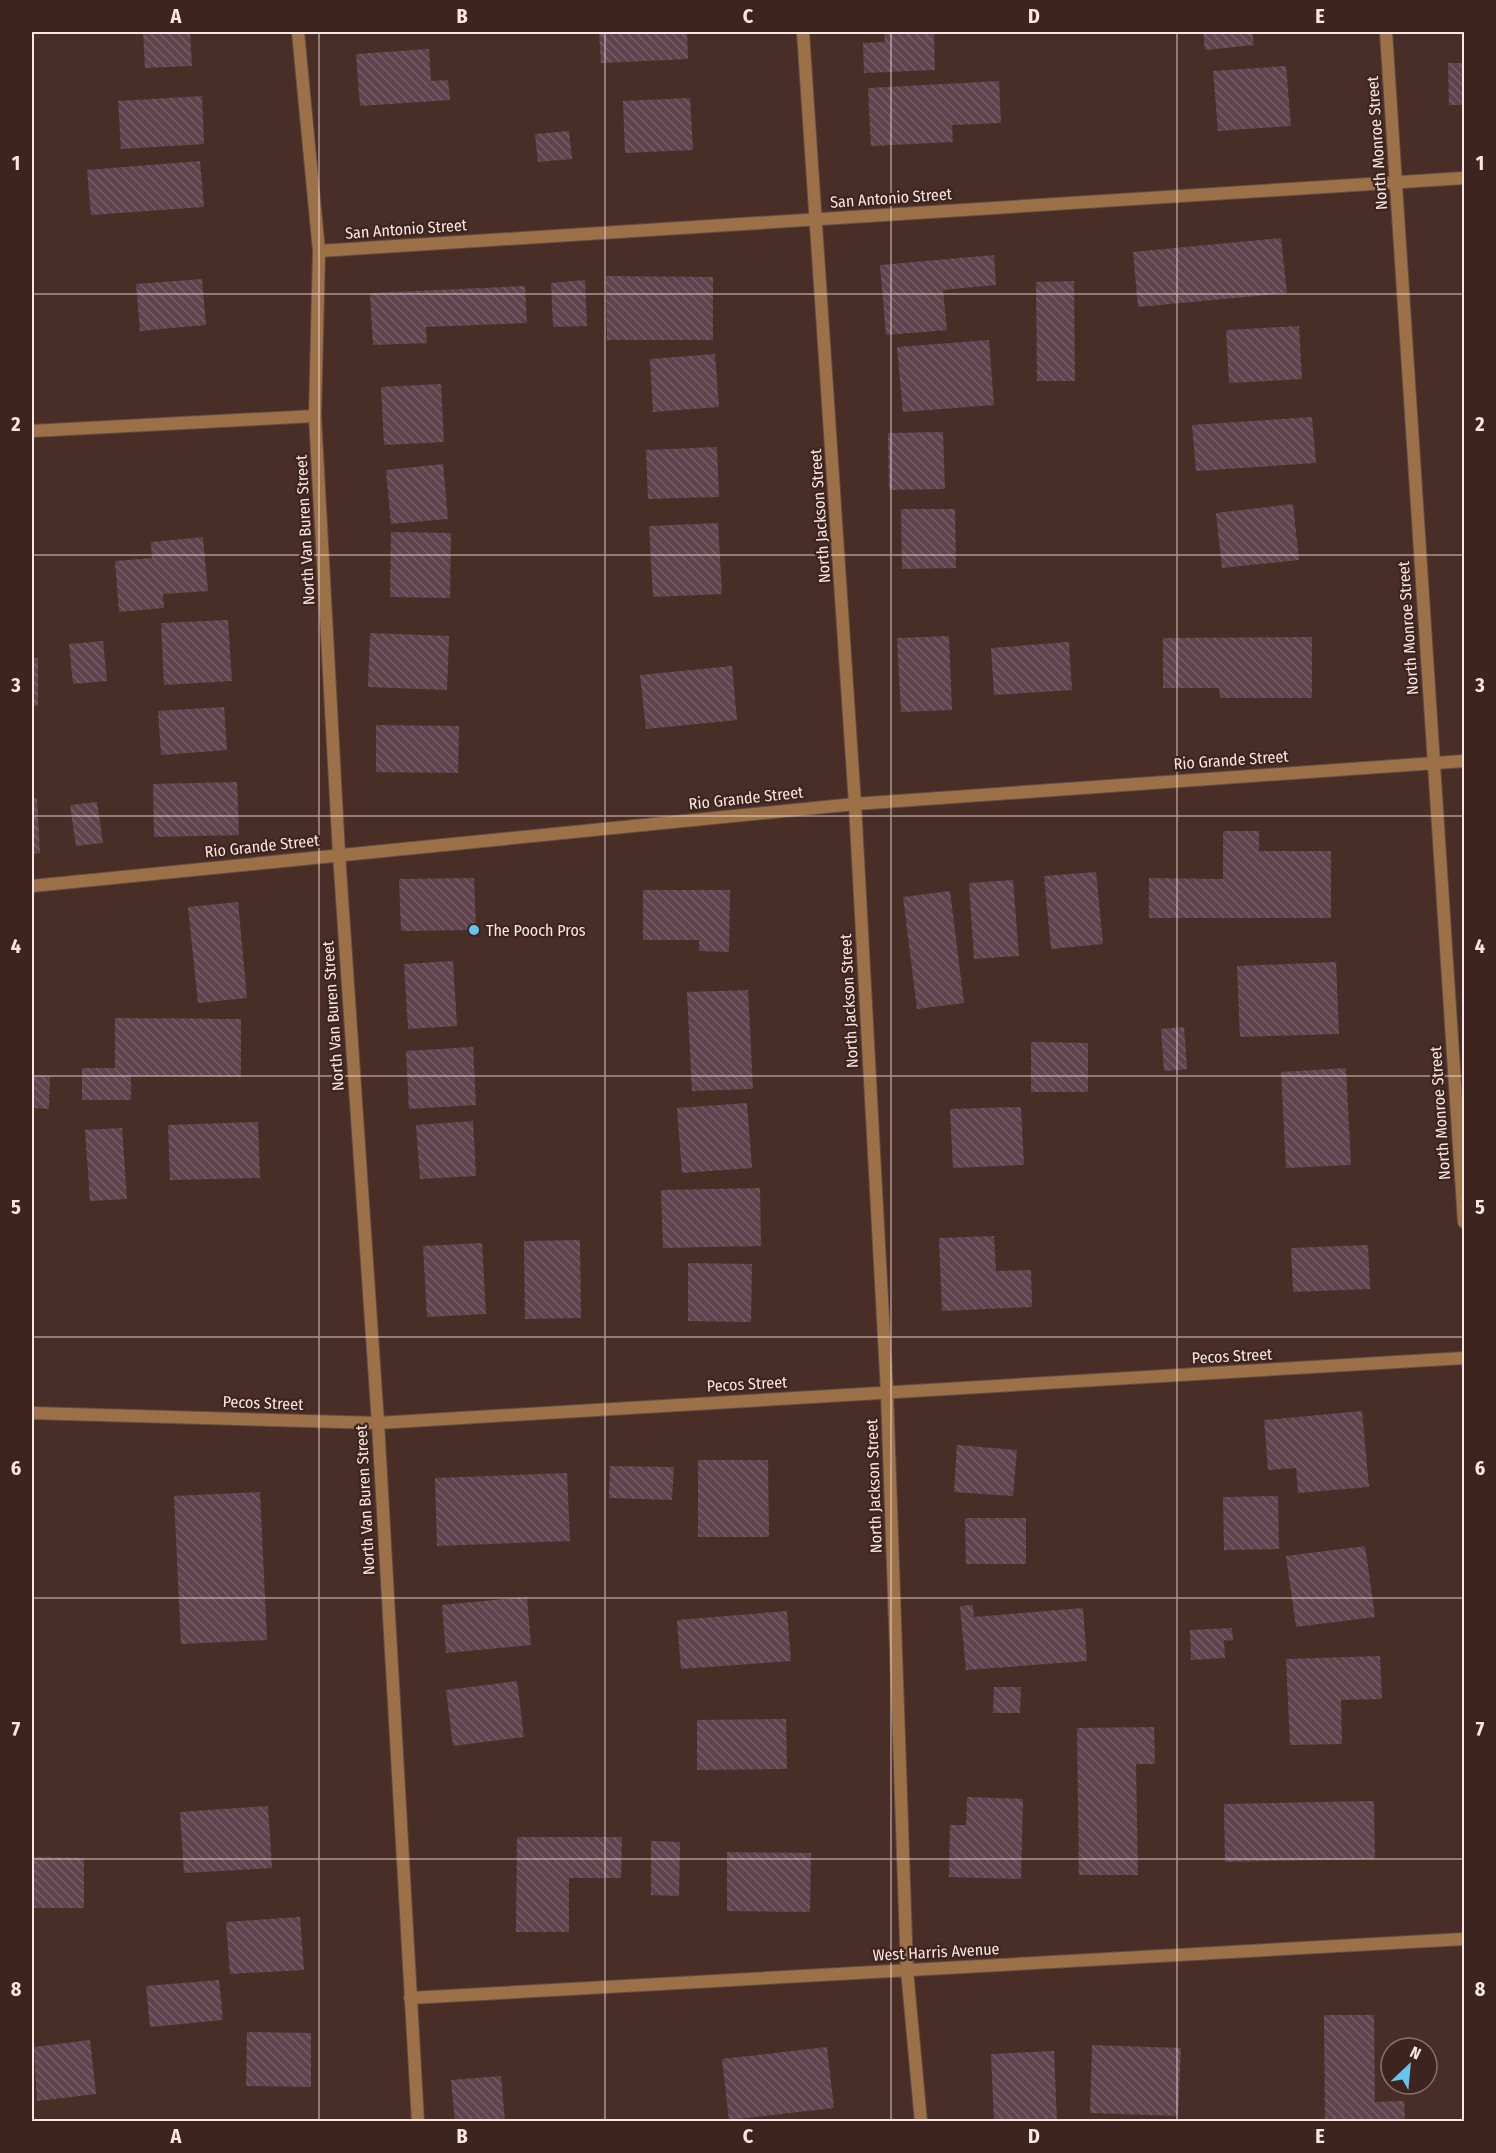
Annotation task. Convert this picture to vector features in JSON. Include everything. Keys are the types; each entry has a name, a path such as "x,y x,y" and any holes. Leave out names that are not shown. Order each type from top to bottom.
{"street":[{"name":"North Van Buren Street","path":"298,32 319,250 315,416 339,854 378,1423 418,2121"},
{"name":"North Jackson Street","path":"803,32 855,804 887,1392 908,1970 921,2121"},
{"name":"North Monroe Street","path":"1386,32 1464,1222"},
{"name":"San Antonio Street","path":"319,250 1464,178"},
{"path":"32,431 315,416"},
{"name":"Rio Grande Street","path":"32,886 855,804 1464,761"},
{"name":"Pecos Street","path":"32,1413 378,1423 1464,1358"},
{"name":"West Harris Avenue","path":"410,1998 1464,1939"}],"building":[{"path":"143,32 190,32 192,66 145,68"},
{"path":"599,32 687,32 688,59 601,63"},
{"path":"884,32 934,32 935,70 864,73 863,43 885,42"},
{"path":"1203,32 1252,32 1254,45 1205,50"},
{"path":"429,49 431,81 448,80 450,100 360,106 356,54"},
{"path":"1448,63 1464,63 1464,105 1449,105"},
{"path":"1286,66 1291,126 1218,131 1213,71"},
{"path":"999,81 1001,123 952,125 953,142 871,146 868,88"},
{"path":"202,96 204,144 121,149 118,101"},
{"path":"690,98 693,150 625,153 623,101"},
{"path":"569,131 572,159 538,162 535,134"},
{"path":"200,161 204,207 91,215 87,170"},
{"path":"1281,238 1287,293 1138,307 1133,252"},
{"path":"994,255 996,285 943,290 947,330 886,335 880,265"},
{"path":"606,276 713,277 713,340 607,340"},
{"path":"202,279 206,325 140,331 136,284"},
{"path":"585,280 587,326 553,327 551,283"},
{"path":"1074,281 1075,381 1037,381 1036,282"},
{"path":"525,286 527,323 426,327 427,343 373,345 370,293"},
{"path":"1299,326 1302,379 1229,383 1226,330"},
{"path":"989,340 994,405 903,412 897,347"},
{"path":"715,354 719,407 653,412 650,359"},
{"path":"441,384 444,442 384,445 381,387"},
{"path":"1312,417 1316,463 1196,471 1192,425"},
{"path":"943,432 945,489 889,490 888,433"},
{"path":"717,447 719,497 648,499 646,450"},
{"path":"443,464 448,519 391,524 386,470"},
{"path":"1293,504 1299,560 1222,568 1216,513"},
{"path":"901,509 955,509 956,568 902,569"},
{"path":"718,523 722,594 653,597 649,526"},
{"path":"391,532 451,533 450,598 390,597"},
{"path":"203,537 208,591 163,594 164,608 119,612 115,561 152,558 151,542"},
{"path":"228,620 232,681 164,685 161,623"},
{"path":"370,633 449,636 447,690 368,687"},
{"path":"949,636 952,710 901,712 897,638"},
{"path":"1312,637 1312,698 1220,698 1219,688 1163,688 1163,638"},
{"path":"103,641 107,681 73,684 69,644"},
{"path":"1069,642 1072,690 994,695 991,648"},
{"path":"32,658 38,658 38,706 32,706"},
{"path":"732,666 737,720 646,729 640,675"},
{"path":"224,707 227,750 161,755 158,711"},
{"path":"376,725 459,726 458,773 376,772"},
{"path":"237,782 239,835 154,837 153,784"},
{"path":"32,798 37,798 40,853 32,854"},
{"path":"97,802 103,843 76,846 70,805"},
{"path":"1223,831 1259,831 1259,851 1331,851 1331,918 1149,918 1149,878 1223,879"},
{"path":"1096,872 1103,944 1051,949 1044,876"},
{"path":"474,878 476,930 401,931 399,879"},
{"path":"1013,880 1019,956 974,959 969,883"},
{"path":"643,890 730,890 729,952 699,951 699,940 643,940"},
{"path":"950,891 964,1003 917,1009 903,897"},
{"path":"238,902 247,998 198,1003 188,907"},
{"path":"453,961 457,1026 408,1029 404,964"},
{"path":"1336,962 1339,1034 1240,1037 1237,966"},
{"path":"748,990 753,1089 692,1091 687,992"},
{"path":"115,1018 241,1019 241,1077 131,1076 131,1100 82,1100 82,1068 115,1068"},
{"path":"1184,1027 1187,1069 1164,1071 1161,1029"},
{"path":"1031,1042 1088,1043 1088,1092 1031,1092"},
{"path":"473,1047 476,1105 409,1109 406,1051"},
{"path":"1346,1068 1351,1165 1286,1168 1281,1072"},
{"path":"32,1075 50,1076 49,1109 32,1108"},
{"path":"747,1103 752,1168 682,1173 677,1108"},
{"path":"1021,1107 1024,1165 953,1168 950,1109"},
{"path":"473,1121 476,1176 420,1179 416,1125"},
{"path":"258,1122 260,1178 170,1180 168,1125"},
{"path":"122,1128 127,1199 90,1201 85,1130"},
{"path":"760,1188 761,1246 663,1248 661,1190"},
{"path":"994,1236 996,1271 1031,1270 1032,1307 942,1311 939,1238"},
{"path":"580,1240 581,1318 525,1319 524,1241"},
{"path":"482,1243 486,1314 427,1317 423,1246"},
{"path":"1368,1245 1370,1289 1293,1292 1291,1248"},
{"path":"688,1263 752,1264 751,1322 688,1321"},
{"path":"1362,1411 1369,1487 1298,1493 1296,1468 1268,1470 1264,1420"},
{"path":"957,1445 1017,1450 1013,1496 954,1492"},
{"path":"698,1460 768,1460 769,1537 698,1537"},
{"path":"610,1466 674,1467 672,1500 609,1498"},
{"path":"567,1473 570,1541 437,1546 435,1478"},
{"path":"260,1492 267,1640 181,1644 174,1496"},
{"path":"1278,1496 1279,1549 1224,1550 1223,1497"},
{"path":"965,1518 1026,1518 1026,1564 966,1564"},
{"path":"1365,1546 1375,1617 1296,1627 1286,1556"},
{"path":"527,1597 531,1645 446,1653 442,1605"},
{"path":"973,1605 974,1617 1083,1608 1087,1661 966,1670 960,1606"},
{"path":"787,1611 791,1661 681,1669 677,1620"},
{"path":"1232,1628 1233,1641 1224,1640 1225,1658 1191,1660 1190,1630"},
{"path":"1380,1656 1382,1699 1341,1700 1342,1744 1290,1745 1286,1659"},
{"path":"517,1681 524,1737 453,1746 446,1690"},
{"path":"994,1687 1021,1687 1020,1713 993,1713"},
{"path":"786,1719 787,1769 697,1770 697,1720"},
{"path":"1154,1727 1155,1764 1136,1764 1138,1875 1079,1875 1077,1728"},
{"path":"967,1797 1023,1799 1021,1879 949,1877 950,1825 966,1825"},
{"path":"1374,1801 1375,1859 1225,1862 1224,1804"},
{"path":"268,1806 272,1868 184,1873 180,1812"},
{"path":"517,1837 622,1837 621,1878 569,1878 569,1932 516,1932"},
{"path":"651,1841 680,1842 679,1896 651,1895"},
{"path":"727,1852 811,1853 810,1912 727,1911"},
{"path":"32,1857 84,1858 84,1908 32,1908"},
{"path":"300,1917 304,1970 230,1974 226,1922"},
{"path":"219,1980 223,2020 150,2027 146,1986"},
{"path":"1324,2015 1374,2015 1375,2102 1404,2101 1405,2122 1325,2122"},
{"path":"247,2032 311,2033 311,2087 246,2086"},
{"path":"90,2040 96,2094 37,2101 34,2047"},
{"path":"1092,2045 1181,2048 1178,2116 1090,2113"},
{"path":"827,2047 834,2108 729,2120 722,2059"},
{"path":"1054,2051 1057,2122 994,2122 991,2054"},
{"path":"501,2076 505,2122 455,2122 451,2080"}],"place":[{"name":"The Pooch Pros","path":"474,930"}]}
